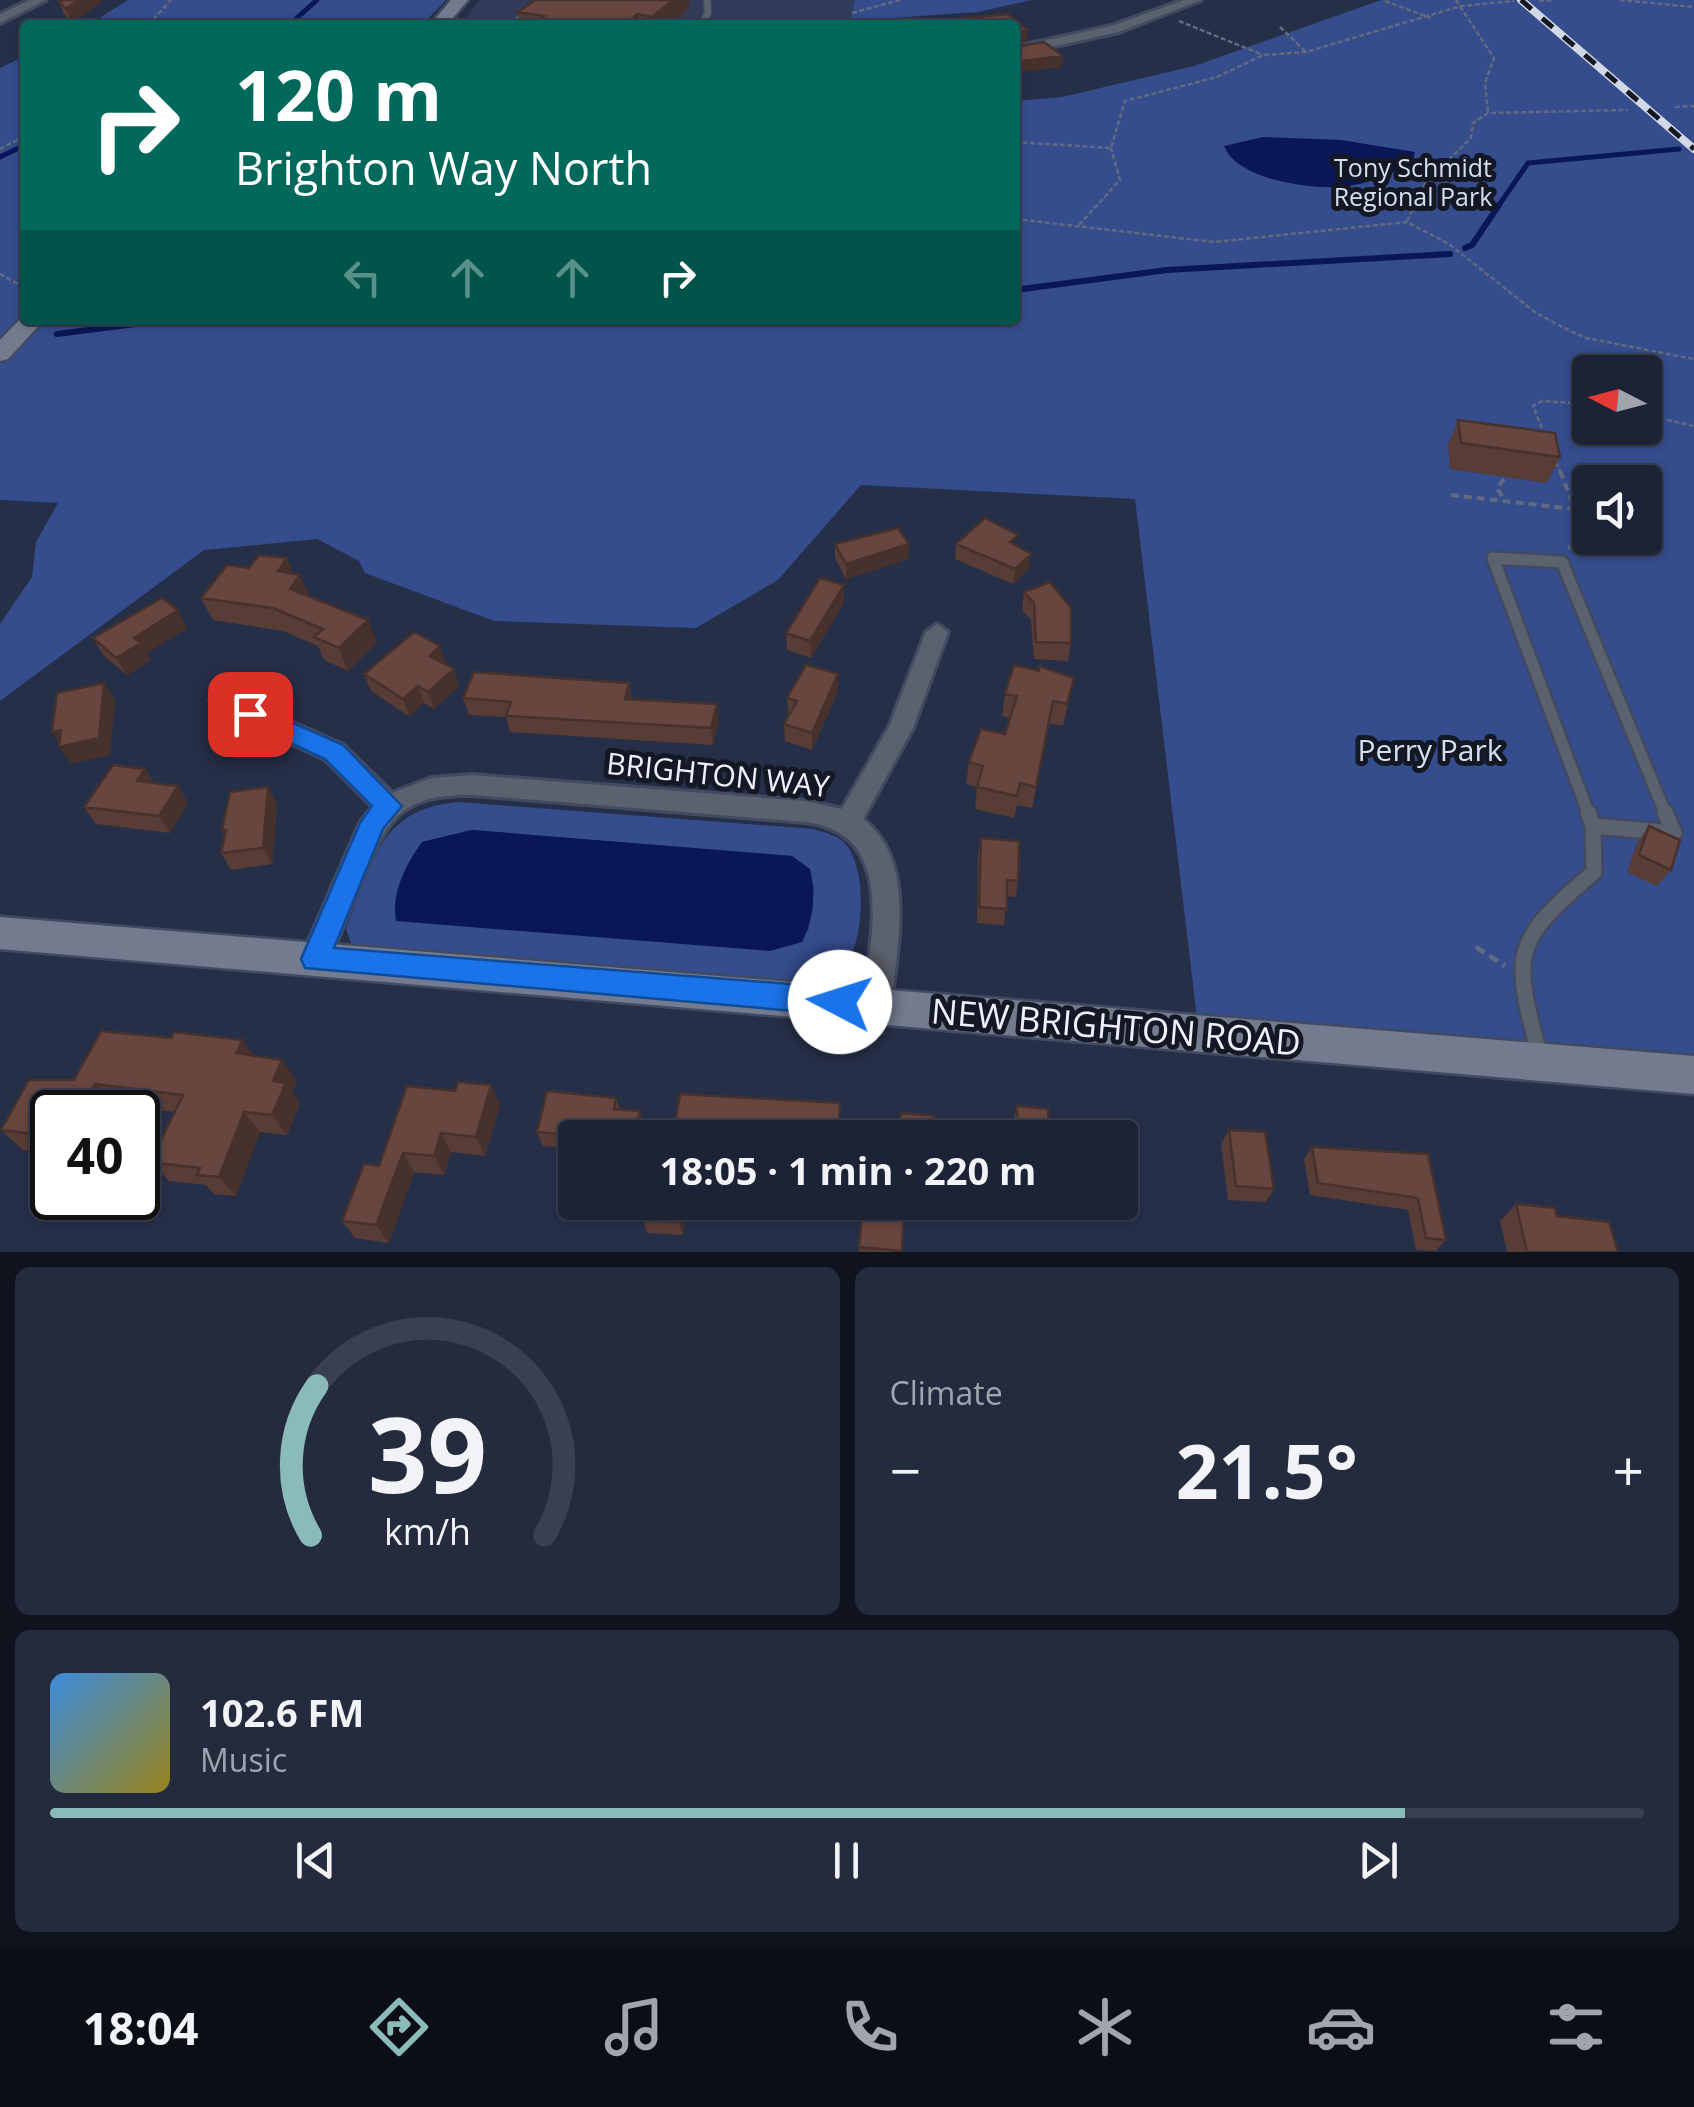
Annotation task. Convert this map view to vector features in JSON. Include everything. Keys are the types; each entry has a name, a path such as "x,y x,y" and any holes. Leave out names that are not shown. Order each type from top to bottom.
{"street":[{"path":"0,20 40,0"},
{"path":"442,20 460,0"},
{"path":"1020,50 1083,38 1195,0"},
{"path":"0,354 27,325"},
{"path":"848,822 901,728 937,632"},
{"path":"222,701 334,752 389,806 373,823 315,959"},
{"name":"BRIGHTON WAY","path":"389,806 406,796 450,784 779,809 828,814 848,822 877,849 884,869 878,1005"},
{"name":"NEW BRIGHTON ROAD","path":"0,933 1694,1074"}],"lane":[{"path":"1541,1062 1518,972 1520,944 1544,914 1594,872 1594,826 1493,558 1562,562 1674,832 1594,826"}],"path":[{"path":"153,20 172,0"},
{"path":"852,13 900,0"},
{"path":"1456,0 1466,21 1481,34 1494,58 1485,83 1488,113"},
{"path":"1538,1 1552,0"},
{"path":"1620,0 1694,7"},
{"path":"1385,1 1431,18"},
{"path":"1160,13 1263,56 1306,52 1431,18 1460,6 1514,2"},
{"path":"511,20 524,16"},
{"path":"1280,28 1306,52"},
{"path":"1079,225 1120,180 1110,148 1124,101 1246,68 1263,56"},
{"path":"1675,107 1694,106"},
{"path":"1407,222 1426,182 1471,138 1473,123 1488,113 1628,110"},
{"path":"1020,142 1110,148"},
{"path":"1020,219 1214,242 1407,222 1449,244 1536,313 1564,328 1586,338 1694,359"},
{"path":"1547,440 1533,406 1542,401 1572,403"},
{"path":"1662,419 1694,426"},
{"path":"1554,458 1572,504"},
{"path":"1504,479 1497,488 1504,500"},
{"path":"1451,494 1572,509"},
{"path":"1562,562 1572,544"},
{"path":"1476,947 1518,972"}],"shaded area":[{"path":"480,0 855,0 850,20 464,20"},
{"path":"1263,137 1341,140 1415,152 1413,161 1368,182 1339,187 1309,186 1274,180 1243,167 1224,146"},
{"path":"472,830 792,856 810,869 813,897 809,924 802,942 770,951 396,921 401,879 422,842"}],"green space":[{"path":"128,0 446,0 427,20 96,20"},
{"path":"855,0 1032,0 978,12 850,20"},
{"path":"1381,0 1694,0 1694,1056 1197,1018 1135,499 861,485 778,580 696,628 494,621 365,573 359,561 317,539 204,550 0,701 0,624 32,577 36,542 58,503 0,500 0,68 20,58 20,325 1020,325 1020,101 1062,97 1194,66"},
{"path":"459,802 827,833 844,842 855,860 861,900 855,944 837,978 824,986 352,946 346,929 382,844 411,816","holes":["472,830 792,856 814,887 808,932 421,842"]}],"building":[{"path":"58,0 79,0 66,9"},
{"path":"535,0 673,0 652,17 638,14 629,20 539,20 544,16 518,12"},
{"path":"1008,14 1016,20 947,20"},
{"path":"1044,42 1063,56 1020,61 1020,46"},
{"path":"1458,420 1555,433 1560,457 1461,443"},
{"path":"985,518 1018,535 1010,542 1031,554 1015,569 956,544"},
{"path":"898,528 909,544 846,564 835,544"},
{"path":"259,555 287,558 278,571 300,575 290,589 368,620 339,648 314,637 323,629 273,608 201,598 227,565 249,568"},
{"path":"820,578 844,585 810,641 786,633"},
{"path":"1050,582 1071,608 1071,643 1036,642 1034,603 1024,592"},
{"path":"162,598 178,610 134,638 141,643 116,658 93,638"},
{"path":"414,632 440,646 430,656 454,669 428,692 418,686 403,699 364,674"},
{"path":"806,665 838,674 812,733 784,724 797,701 787,698"},
{"path":"1014,665 1039,671 1039,666 1074,678 1067,704 1053,701 1036,787 1020,783 1017,796 977,787 983,766 969,762 981,729 1005,734 1017,696 1005,694"},
{"path":"474,672 629,683 625,699 717,704 711,728 506,716 511,702 463,698"},
{"path":"104,683 99,738 59,747 61,730 52,732 57,693"},
{"path":"113,765 145,769 137,781 178,786 159,816 84,807"},
{"path":"268,787 263,848 221,853 230,792"},
{"path":"1649,826 1680,840 1671,870 1639,855"},
{"path":"981,838 1019,841 1018,881 1007,880 1007,909 979,907"},
{"path":"101,1031 171,1038 174,1032 243,1040 236,1053 282,1060 273,1081 286,1083 272,1115 244,1112 219,1177 197,1175 200,1168 160,1163 160,1142 183,1095 160,1090 95,1084 92,1090 30,1090 30,1133 1,1130 29,1080 74,1080"},
{"path":"458,1082 491,1085 476,1137 441,1133 434,1156 403,1153 376,1225 342,1221 364,1164 379,1166 407,1086 455,1091"},
{"path":"547,1091 616,1098 614,1109 640,1111 638,1120 558,1120 558,1134 537,1132"},
{"path":"680,1094 840,1103 839,1120 676,1120"},
{"path":"1017,1106 1048,1109 1048,1120 1017,1120"},
{"path":"901,1113 935,1116 935,1120 900,1120"},
{"path":"1229,1130 1265,1132 1274,1189 1236,1186"},
{"path":"1312,1147 1428,1154 1446,1240 1426,1238 1418,1198 1318,1183"},
{"path":"1516,1204 1555,1208 1557,1216 1609,1222 1618,1252 1527,1252"},
{"path":"862,1220 903,1220 902,1251 859,1247"}],"waterway":[{"path":"295,20 317,0"},
{"path":"0,157 20,147"},
{"path":"1497,208 1528,163 1679,149"},
{"path":"1465,248 1472,245 1499,205"},
{"path":"1020,289 1167,270 1450,254"},
{"path":"57,334 128,325"}],"railway":[{"path":"1521,0 1694,149"}],"route":[{"path":"250,714 334,752 389,806 373,823 315,959 840,1002"}],"park label":[{"name":"Tony Schmidt Regional Park","path":"1413,182"},
{"name":"Perry Park","path":"1430,749"}]}
